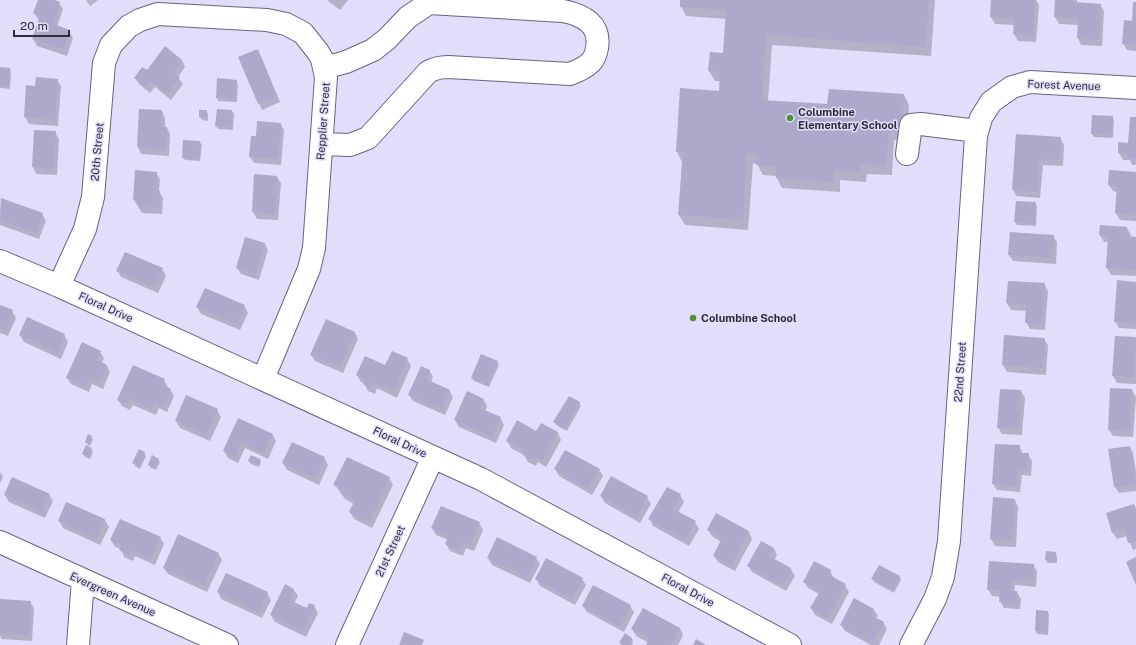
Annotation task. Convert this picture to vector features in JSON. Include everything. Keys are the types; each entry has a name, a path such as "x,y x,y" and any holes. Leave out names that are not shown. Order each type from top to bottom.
{"street":[{"path":"322,144 350,145 362,142 368,138 428,72 439,67 570,74 582,69 593,61 598,43 597,34 592,25 585,18 576,14 563,11 429,3 408,17 380,45 346,62 324,68"},
{"name":"Repplier Street","path":"134,22 158,14 267,20 286,24 302,33 318,52 324,68 326,77 314,248 309,269 263,379"},
{"name":"20th Street","path":"59,286 85,229 93,197 104,62 111,44 134,22"},
{"name":"Forest Avenue","path":"996,97 1012,87 1030,82 1136,88"},
{"name":"22nd Street","path":"910,645 935,599 943,577 949,541 977,131 981,118 996,97"},
{"path":"907,154 911,125 921,124 977,131"},
{"name":"Floral Drive","path":"0,261 59,286 481,479 790,645"},
{"name":"21st Street","path":"347,645 433,457"},
{"name":"Evergreen Avenue","path":"0,542 227,645"},
{"path":"78,645 83,580"}],"building":[{"path":"38,0 55,0 60,2 53,24 70,30 63,50 32,39 40,16 33,13"},
{"name":"Columbine Elementary School","path":"680,0 929,0 925,47 766,35 762,100 827,104 829,89 904,94 902,132 889,131 886,166 861,164 861,172 835,170 834,182 776,178 776,166 756,165 757,154 747,154 743,220 678,215 683,152 676,152 680,88 719,91 720,72 708,71 710,52 723,53 726,10 680,7"},
{"path":"991,0 1035,0 1033,36 1013,34 1014,19 990,17"},
{"path":"1055,0 1073,0 1073,2 1101,4 1099,40 1077,38 1078,19 1054,17"},
{"path":"1133,2 1136,2 1136,44 1122,44 1124,20 1132,21"},
{"path":"165,46 182,60 173,72 180,77 167,94 151,81 146,87 134,78 142,67 147,70"},
{"path":"258,49 277,96 258,104 238,57"},
{"path":"0,67 10,68 9,86 0,86"},
{"path":"36,77 58,79 55,120 24,117 26,85 35,86"},
{"path":"217,78 237,80 235,99 216,98"},
{"path":"139,109 162,110 161,126 167,127 166,150 137,147"},
{"path":"217,109 232,110 231,127 215,126"},
{"path":"199,110 207,110 207,118 199,117"},
{"path":"1092,115 1113,116 1111,135 1091,134"},
{"path":"1130,117 1136,117 1136,159 1127,158 1128,154 1118,153 1118,142 1128,143"},
{"path":"257,121 281,123 278,159 249,157 251,136 256,136"},
{"path":"34,130 56,131 53,169 32,167"},
{"path":"1016,134 1061,137 1059,160 1039,159 1037,192 1012,190"},
{"path":"183,140 200,141 199,159 182,158"},
{"path":"135,170 157,172 156,190 160,191 159,208 138,206 138,200 133,200"},
{"path":"1109,170 1136,172 1136,215 1115,213 1117,186 1108,185"},
{"path":"254,174 277,176 275,214 252,212"},
{"path":"1,198 43,213 36,233 0,220"},
{"path":"1016,201 1036,202 1034,224 1014,222"},
{"path":"1100,225 1127,227 1127,236 1136,237 1136,270 1106,268 1108,236 1099,235"},
{"path":"1010,232 1054,235 1052,258 1008,255"},
{"path":"245,237 265,243 256,274 236,268"},
{"path":"125,252 163,268 154,287 116,271"},
{"path":"1117,280 1136,282 1136,323 1114,322"},
{"path":"1008,281 1045,283 1042,324 1025,323 1026,305 1006,303"},
{"path":"205,288 245,305 236,324 196,307"},
{"path":"0,305 13,310 5,330 0,328"},
{"path":"27,317 65,334 57,353 19,335"},
{"path":"326,319 355,332 340,367 310,355"},
{"path":"1004,335 1045,338 1043,368 1002,365"},
{"path":"1115,336 1136,337 1134,377 1112,376"},
{"path":"82,342 101,351 97,360 107,365 99,383 89,378 85,386 66,378"},
{"path":"392,351 408,358 393,391 373,382 371,388 363,384 365,379 356,375 365,356 385,365"},
{"path":"481,354 498,361 487,385 471,378"},
{"path":"133,365 165,379 163,385 171,389 163,406 155,402 152,409 129,399 127,404 117,400"},
{"path":"421,366 430,370 426,379 450,390 441,409 408,395"},
{"path":"1110,388 1132,389 1130,431 1108,430"},
{"path":"1000,389 1021,390 1019,429 997,428"},
{"path":"467,391 484,399 480,408 501,417 492,437 454,420"},
{"path":"186,395 218,409 206,435 175,421"},
{"path":"569,396 580,402 565,429 553,422"},
{"path":"238,418 273,434 264,453 241,442 235,457 223,451"},
{"path":"517,420 536,431 541,423 558,432 542,461 534,456 532,460 523,455 525,451 506,441"},
{"path":"88,434 92,436 89,444 85,442"},
{"path":"292,442 325,457 315,479 282,463"},
{"path":"995,444 1020,445 1019,453 1029,453 1027,470 1018,469 1017,486 992,484"},
{"path":"86,445 92,448 88,457 82,454"},
{"path":"1130,446 1136,484 1114,487 1108,449"},
{"path":"139,449 145,452 139,466 132,463"},
{"path":"565,450 600,469 588,489 554,469"},
{"path":"152,455 159,459 154,468 148,465"},
{"path":"251,455 260,459 258,465 248,461"},
{"path":"347,457 390,477 369,522 349,512 355,500 340,493 342,489 333,485"},
{"path":"611,476 648,496 636,517 600,496"},
{"path":"12,477 50,494 42,512 4,495"},
{"path":"667,487 681,494 673,509 696,521 685,540 648,519"},
{"path":"993,497 1015,499 1012,541 990,539"},
{"path":"66,502 105,519 97,539 58,521"},
{"path":"1134,504 1136,509 1136,541 1128,543 1124,529 1112,533 1106,513"},
{"path":"441,506 480,522 470,545 463,542 459,550 445,544 449,536 431,528"},
{"path":"716,513 749,531 731,565 713,556 722,538 707,530"},
{"path":"120,519 161,537 151,559 131,550 129,555 119,550 121,545 110,540"},
{"path":"178,534 219,553 203,586 163,568"},
{"path":"497,537 537,557 527,577 487,558"},
{"path":"761,541 774,548 769,556 791,568 783,585 747,566"},
{"path":"1046,551 1056,552 1055,561 1045,560"},
{"path":"1136,557 1136,585 1126,562"},
{"path":"546,558 583,578 572,599 535,579"},
{"path":"814,561 831,570 829,575 846,584 828,618 810,608 820,591 803,582"},
{"path":"989,561 1034,564 1033,581 1011,579 1011,591 1017,591 1017,603 999,602 1000,590 987,590"},
{"path":"879,565 900,576 893,590 871,579"},
{"path":"226,573 268,592 258,612 217,592"},
{"path":"285,584 294,589 289,600 307,608 309,603 315,605 303,631 270,615"},
{"path":"593,585 631,605 620,626 582,606"},
{"path":"854,598 874,609 871,615 884,622 873,642 840,625"},
{"path":"0,599 31,601 29,635 0,633"},
{"path":"643,608 680,628 671,645 646,645 649,639 631,629"},
{"path":"1036,610 1048,611 1047,632 1035,631"},
{"path":"404,632 424,640 422,645 399,645"},
{"path":"625,633 632,638 628,645 619,643"},
{"path":"696,639 706,645 693,645"}],"place":[{"name":"Columbine Elementary School","path":"790,118"},
{"name":"Columbine School","path":"693,318"}]}
